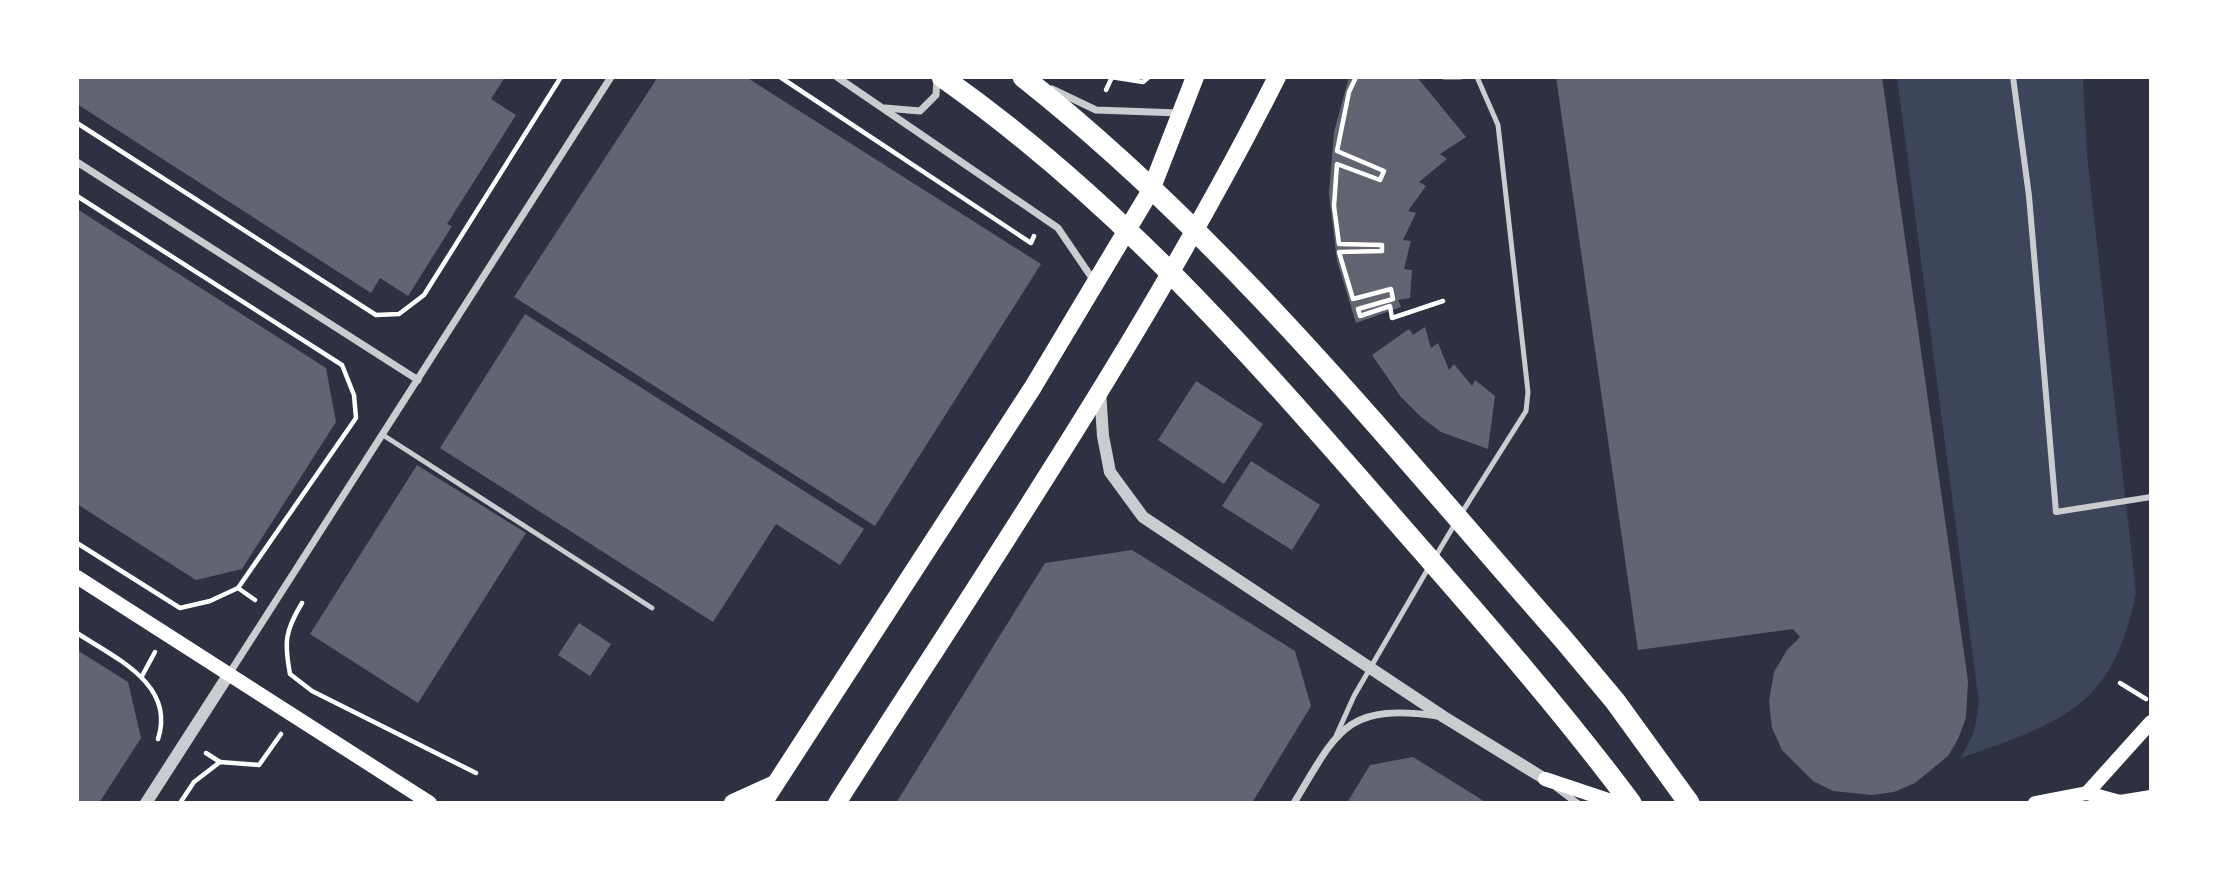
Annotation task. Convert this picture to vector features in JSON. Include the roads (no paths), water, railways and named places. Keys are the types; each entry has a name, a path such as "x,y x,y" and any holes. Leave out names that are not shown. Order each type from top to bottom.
{"highway":[{"path":"940,77 1025,138 1075,181 1132,232 1213,315 1541,688 1631,803"},
{"path":"1023,77 1142,177 1245,279 1564,640 1615,701 1689,803"}],"main road":[{"path":"763,803 1033,387 1151,190 1195,77"},
{"path":"837,803 1100,391 1243,144 1277,77"},
{"path":"77,577 430,803"},
{"path":"2087,793 2151,722"},
{"path":"1545,779 1617,803"},
{"path":"733,803 775,784"},
{"path":"2035,803 2087,793 2120,802 2151,797"}],"street":[{"path":"146,803 611,77"},
{"path":"837,77 1058,228 1095,282"},
{"path":"884,108 920,111 936,94 940,77"},
{"path":"1034,77 1063,96 1096,110 1183,113"},
{"path":"2013,77 2029,196 2056,512 2151,497"},
{"path":"77,162 418,380"},
{"path":"1100,391 1103,436 1110,472 1143,517 1444,717 1545,779 1577,803"},
{"path":"1294,803 1335,739 1354,721 1390,711 1444,717"}],"lane":[{"path":"1444,77 1461,77"},
{"path":"1335,739 1411,596 1526,411 1526,349 1498,125 1477,77"},
{"path":"383,435 652,608"}]}
